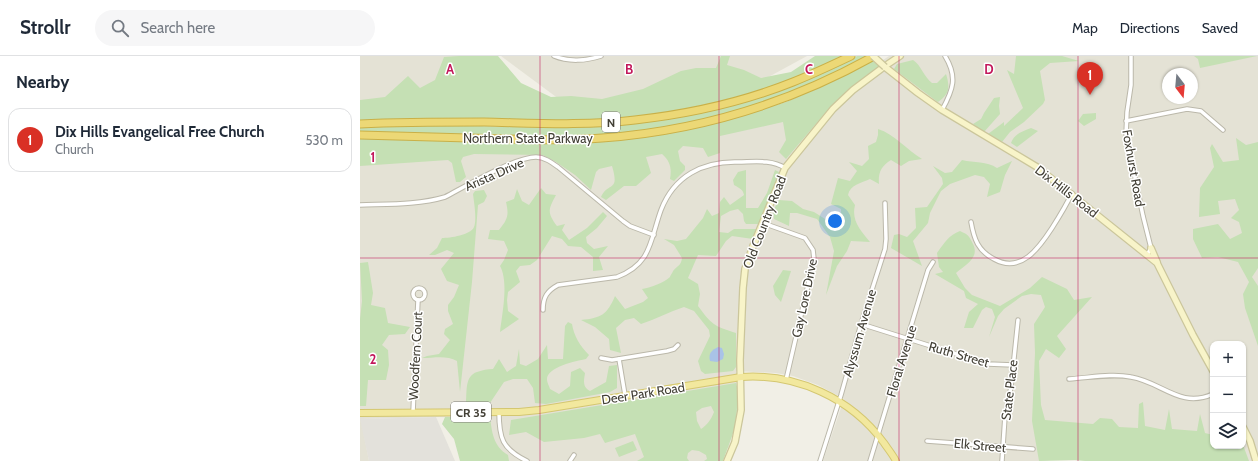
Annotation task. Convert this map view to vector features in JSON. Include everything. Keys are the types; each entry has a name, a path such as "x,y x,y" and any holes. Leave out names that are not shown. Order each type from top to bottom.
{"highway":[{"name":"Northern State Parkway","path":"360,124 429,122 561,124 598,123 648,118 711,107 740,100 793,82 851,56"},
{"name":"Northern State Parkway","path":"360,135 564,140 651,133 707,122 767,105 813,87 848,71 873,56"}],"main road":[{"name":"Deer Park Road","path":"360,413 499,412 539,410 741,377 772,377 816,389 839,401 856,413 878,436 896,461"}],"street":[{"path":"554,56 561,59 573,60 601,56"},
{"name":"Dix Hills Road","path":"873,56 896,76 942,110 1031,163 1072,193 1157,263 1210,366"},
{"path":"888,64 900,56"},
{"path":"942,110 951,93 954,79 950,65 945,56"},
{"name":"Foxhurst Road","path":"1131,56 1131,86 1126,121 1127,144 1151,248"},
{"name":"Old Country Road","path":"727,461 735,442 741,410 741,328 746,269 763,223 785,168 833,109 853,90 881,69"},
{"path":"1126,121 1187,109 1201,112 1224,130"},
{"name":"Arista Drive","path":"360,205 415,203 435,200 445,197 511,163 536,157 546,159 558,167 624,221 636,229 654,235"},
{"path":"544,310 543,301 546,295 551,289 558,285 617,277 634,269 647,255 665,200 679,181 694,170 710,164 728,162 771,162 785,168"},
{"path":"971,222 974,236 979,248 984,253 1002,262 1017,262 1026,259 1039,248 1072,193"},
{"name":"Alyssum Avenue","path":"820,461 885,249 885,203"},
{"name":"Gay Lore Drive","path":"763,223 798,234 805,238 813,250 814,259 786,380"},
{"path":"1147,255 1151,248"},
{"path":"1151,248 1157,263"},
{"name":"Floral Avenue","path":"870,461 928,270 933,262"},
{"name":"Woodfern Court","path":"413,412 418,300"},
{"name":"State Place","path":"1002,461 1005,416 1011,387 1018,320"},
{"name":"Ruth Street","path":"861,324 988,364 1013,365"},
{"path":"601,358 612,360 667,351 678,345"},
{"path":"619,359 625,396"},
{"path":"1069,379 1120,375 1144,380 1184,398 1203,398 1210,395"},
{"path":"499,412 499,430 503,442 510,451 527,461"},
{"path":"1246,433 1250,440 1256,461"},
{"name":"Elk Street","path":"927,441 1034,449"},
{"path":"570,461 574,455"}],"shaded area":[{"path":"360,56 472,56 406,110 360,115"},
{"path":"501,56 807,56 752,86 636,102 567,105"},
{"path":"889,56 1258,56 1258,461 1245,461 1243,449 1246,449 1246,341 1210,341 1210,440 1042,461 823,461 844,399 818,385 793,376 776,373 736,371 738,406 729,447 714,461 488,461 479,418 436,417 361,419 369,461 360,461 360,159 469,145 595,151 684,139 840,89"},
{"path":"436,417 455,461 369,461 360,419"}],"green space":[{"path":"498,56 521,83 551,97 571,96 602,99 643,89 681,71 696,68 716,68 721,56 730,56 727,65 744,70 761,78 791,72 815,56 844,56 808,73 767,89 706,106 644,117 600,121 433,118 360,122 360,100 385,97 408,76 420,88 435,80 444,57"},
{"path":"857,56 867,56 829,77 748,109 691,123 626,133 560,136 360,132 360,127 441,125 560,128 624,125 689,115 788,87"},
{"path":"1016,56 1062,56 1079,61 1050,63 1040,71 1045,100 1043,104 1024,122 1010,132 1002,142 988,134 1004,122 1004,126 1023,108 1007,70 1014,74"},
{"path":"1194,56 1257,56 1200,68 1198,59"},
{"path":"872,60 880,67 832,105 786,159 779,152 786,140 783,122 720,136 720,153 708,157 703,148 683,146 678,151 680,161 685,166 685,170 674,181 670,179 670,165 662,154 646,157 651,173 636,186 624,186 606,200 601,197 604,192 614,183 615,180 612,166 599,169 596,172 591,190 575,175 543,155 474,154 463,157 461,161 466,177 460,182 456,182 452,163 448,160 360,166 360,138 591,143 665,134 704,126 786,102 833,81"},
{"path":"913,60 932,83 937,83 946,74 948,90 945,96 938,102 894,69 897,64"},
{"path":"1000,97 1000,114 984,132 973,124 981,119 994,98"},
{"path":"1096,113 1096,119 1084,126 1078,121 1083,114"},
{"path":"1031,128 1038,131 1017,147 1011,143 1017,135"},
{"path":"878,129 895,138 922,159 909,161 901,166 891,160 881,170 879,184 870,179 856,185 851,189 848,195 855,205 854,216 860,230 870,242 851,241 847,251 837,266 826,295 834,251 830,237 817,219 797,213 790,213 789,226 774,219 773,211 779,200 792,201 803,209 814,212 833,224 841,218 841,209 831,204 838,178 850,181 857,171 849,162 862,166 869,159 868,146 876,142"},
{"path":"1236,138 1246,145 1258,142 1258,268 1252,277 1258,286 1258,346 1245,308 1243,294 1249,282 1238,262 1218,257 1202,258 1193,239 1193,229 1218,224 1230,239 1242,233 1239,222 1231,218 1239,210 1235,199 1218,201 1220,214 1199,217 1200,188 1214,167 1210,148 1212,144 1223,162 1239,160"},
{"path":"962,160 985,163 997,168 1012,161 1005,175 1000,192 987,197 990,184 984,177 975,175 950,184 941,191 930,213 928,223 913,241 922,266 891,248 894,235 899,234 907,237 916,228 915,208 927,207 943,184 942,178 933,166 945,173 952,172"},
{"path":"746,170 746,208 758,208 767,193 775,170 779,172 760,224 746,224 743,214 738,209 721,216 719,232 728,233 734,229 757,229 753,239 732,236 726,241 716,256 698,255 688,278 698,284 700,294 698,306 710,321 736,333 736,367 733,371 705,374 701,371 698,361 710,336 709,330 694,311 684,307 641,324 634,318 625,320 616,328 621,353 610,350 609,339 595,327 581,320 598,317 606,311 615,296 625,309 643,302 648,298 642,289 657,284 670,277 682,261 682,258 674,245 664,239 677,241 686,239 703,218 707,209 712,216 719,213 720,202 724,197 730,205 744,195 742,190 734,185 733,180 738,172"},
{"path":"541,188 546,194 556,195 551,204 550,214 557,226 565,224 562,230 569,240 587,228 603,212 607,216 597,228 586,237 587,243 594,249 608,246 599,257 603,270 593,271 593,257 581,247 568,246 562,239 552,236 537,260 530,265 520,266 516,271 520,282 508,292 507,300 508,311 519,319 500,332 504,281 500,266 508,250 504,241 488,239 490,230 499,230 504,223 507,217 506,202 514,199 517,189 522,201 529,205"},
{"path":"484,190 487,196 484,202 478,205 472,282 460,392 457,361 445,357 422,358 439,354 450,340 444,334 445,329 453,324 448,311 448,305 454,297 459,285 447,281 441,269 454,253 447,250 435,255 429,255 437,248 442,238 460,236 472,230 475,220 473,194 475,191"},
{"path":"960,231 970,237 975,249 975,253 970,261 956,273 965,288 972,295 1000,306 1030,288 1042,277 1067,289 1074,300 1092,297 1057,336 1066,349 1059,358 1046,349 1039,361 1041,405 1045,420 1093,424 1100,418 1112,419 1119,427 1138,428 1139,404 1143,402 1145,426 1165,430 1169,409 1172,429 1197,431 1200,414 1205,433 1210,434 1210,449 1244,449 1249,461 1039,461 1032,421 1035,353 1034,324 1045,307 1041,295 1031,294 1022,296 1004,309 998,316 989,337 995,317 992,309 986,307 982,310 973,328 964,328 969,312 978,304 966,298 964,291 935,274 943,272 939,267 937,253 944,243"},
{"path":"368,262 373,293 371,305 385,308 388,323 410,327 405,334 389,335 382,345 388,350 389,365 386,380 368,380 366,406 360,406 360,319 362,301 360,263"},
{"path":"783,270 791,271 781,302 775,295 773,286"},
{"path":"568,322 572,324 578,341 589,355 586,359 562,365 551,372 548,375 547,380 550,389 559,394 570,386 571,372 580,368 585,373 585,385 590,391 606,382 609,366 617,365 617,388 610,392 546,404 535,403 533,388 527,379 513,379 504,382 488,406 475,405 466,402 467,384 473,374 493,369 499,359 507,372 516,366 519,349 520,364 526,366 538,359 547,345 548,359 563,359 565,326"},
{"path":"736,383 738,390 736,425 723,461 704,461 707,459 706,455 699,451 692,450 688,453 687,458 689,461 637,461 644,457 635,434 605,443 600,434 584,438 544,442 526,432 509,435 511,420","holes":["711,406 714,412 709,422 701,429 697,421 696,412 702,408"]},
{"path":"445,417 490,417 496,443 508,455 509,461 460,461 454,439 442,424"},
{"path":"633,441 637,450 619,457 615,448"}],"water":[{"path":"718,347 722,348 724,354 723,359 717,362 710,361 711,352"}],"place":[{"name":"Dix Hills Evangelical Free Church","path":"1090,95"}]}
